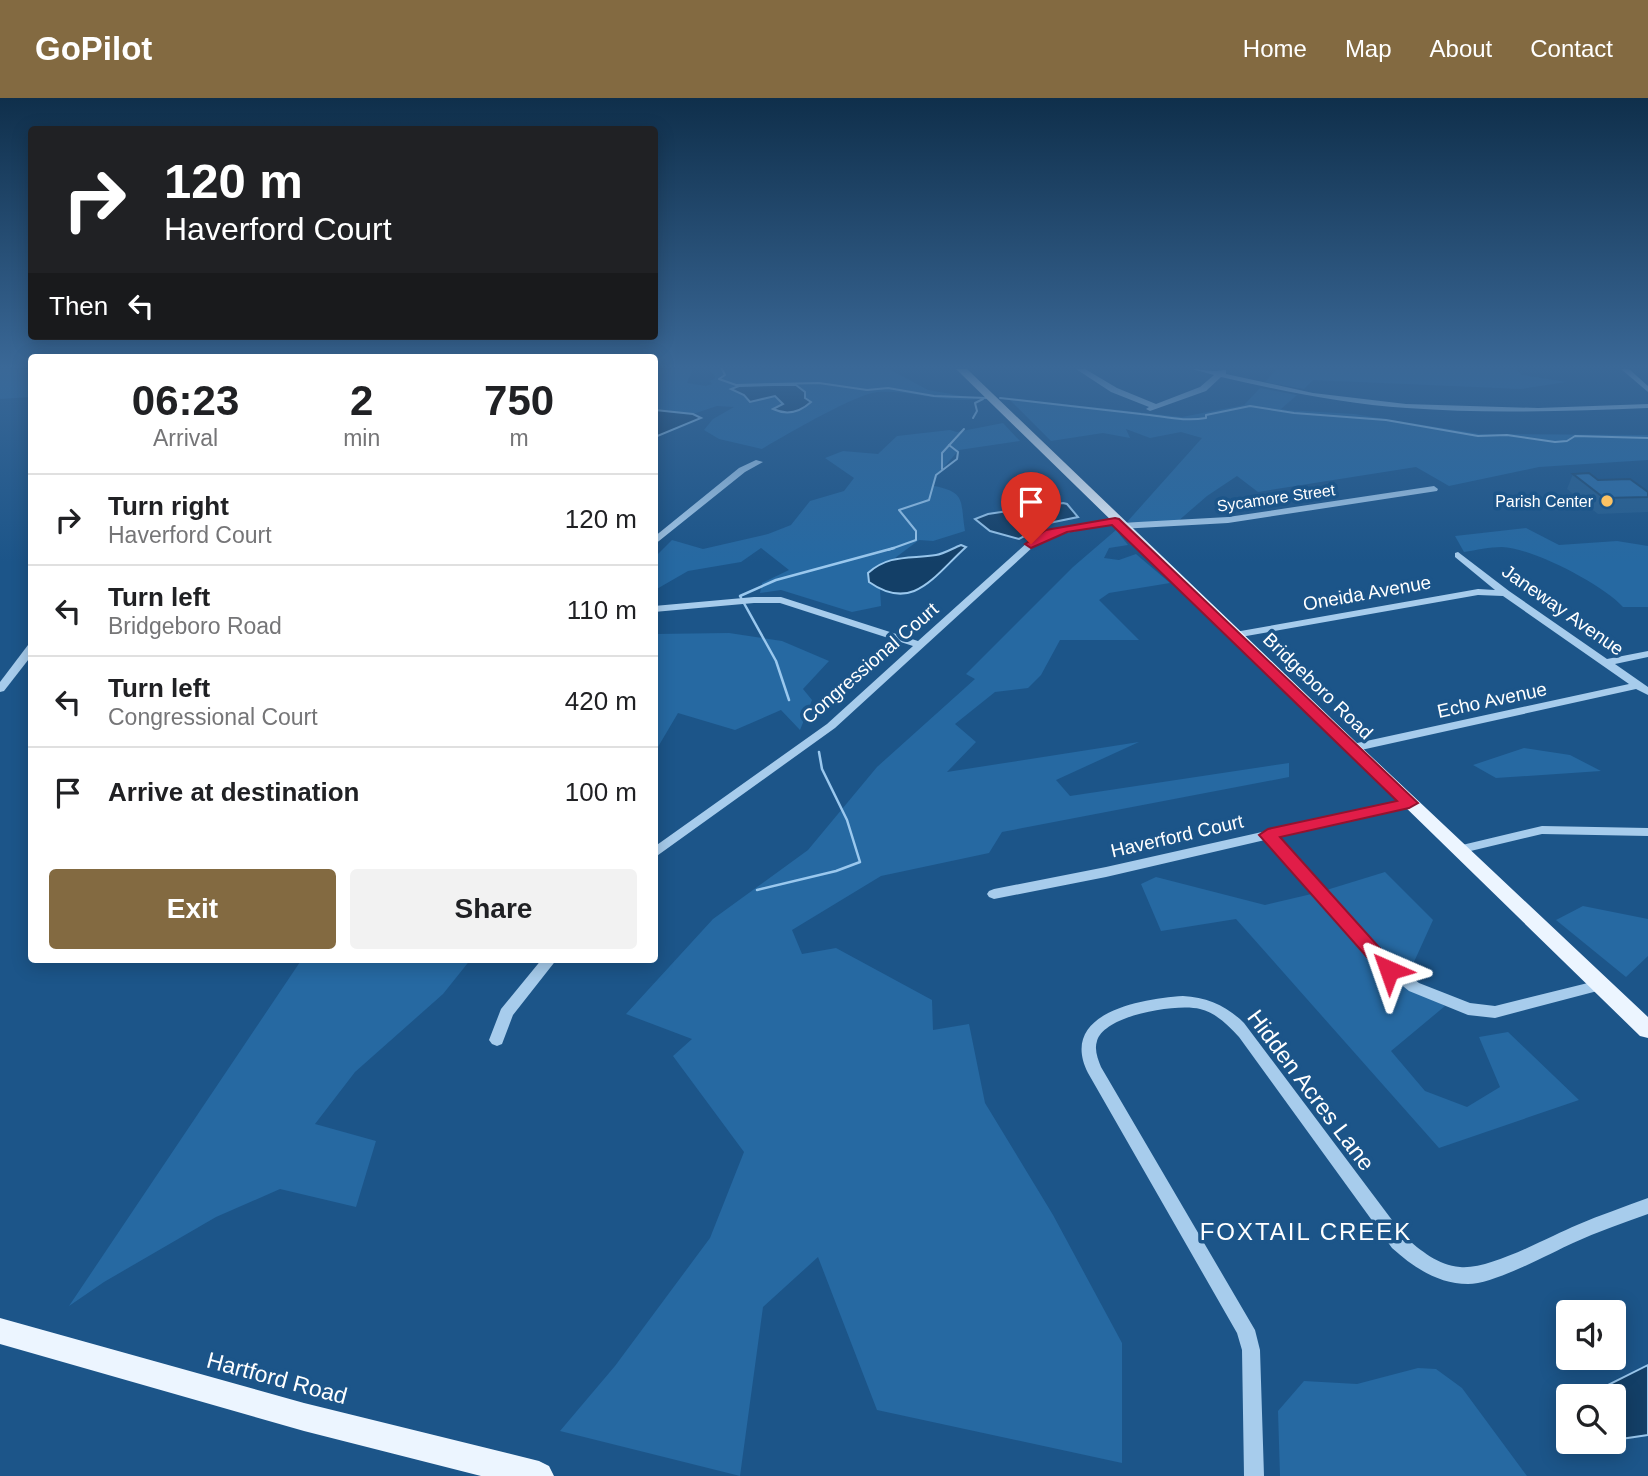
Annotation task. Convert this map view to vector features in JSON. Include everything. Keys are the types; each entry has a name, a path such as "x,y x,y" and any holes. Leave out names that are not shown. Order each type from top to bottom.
{"main road":[{"name":"Bridgeboro Road","path":"1028,433 1118,524 1648,1030"},
{"name":"Hartford Road","path":"0,1331 304,1417 539,1476"}],"street":[{"path":"658,539 742,470 759,462"},
{"name":"Sycamore Street","path":"1118,524 1215,521 1434,489"},
{"name":"Congressional Court","path":"658,851 831,726 1031,544 1050,533 1066,528 1118,524"},
{"name":"Janeway Avenue","path":"1458,555 1505,593 1643,688"},
{"name":"Oneida Avenue","path":"1235,635 1478,592 1505,593"},
{"path":"658,608 782,600 920,645"},
{"path":"0,689 28,652"},
{"path":"1608,662 1648,654"},
{"name":"Echo Avenue","path":"1352,748 1643,688"},
{"name":"Haverford Court","path":"994,894 1106,872 1409,803"},
{"path":"1458,850 1542,831 1648,832"},
{"path":"1268,835 1378,958 1414,987 1468,1009 1495,1012 1600,985"},
{"path":"497,1041 506,1013 547,963"},
{"name":"Hidden Acres Lane","path":"1254,1476 1251,1350 1246,1330 1094,1069 1089,1056 1090,1037 1108,1019 1184,1001 1203,1004 1227,1016 1244,1033 1398,1242 1422,1262 1447,1273 1473,1276 1484,1274 1586,1229 1648,1206"}],"shaded area":[{"path":"710,433 790,433 762,449 719,439"},
{"path":"921,433 1013,433 1020,441 959,450 938,474 934,486 952,491 960,500 965,531 933,541 919,540 895,558 878,565 869,582 880,589 881,606 852,612 781,590 760,593 762,583 789,570 761,548 741,562 688,571 658,588 658,554 672,540 703,549 768,534 791,525 810,501 844,491 854,478 825,458 843,451 878,454 897,436"},
{"path":"1043,433 1101,433 1051,441"},
{"path":"1105,433 1128,433 1130,438"},
{"path":"1137,433 1174,433 1150,438"},
{"path":"1186,433 1648,435 1648,460 1539,467 1449,486 1416,467 1258,492 1237,476 1207,496 1177,522 1127,522 1202,438"},
{"path":"1063,503 1078,517 1049,523 1019,539 990,531 975,519 988,514"},
{"path":"1526,528 1559,545 1617,541 1648,546 1648,607 1623,607 1600,588 1567,569 1515,549 1502,547 1464,552 1455,536"},
{"path":"1116,530 1128,545 1109,548 1104,558 1119,560 1136,554 1170,583 1109,593 1099,600 1139,640 1060,640 1041,675 1028,688 995,692 955,724 976,742 947,772 1139,742 1056,780 1070,796 1289,763 1289,777 1002,832 989,853 881,876 792,930 802,954 836,948 932,1000 933,1030 969,1024 985,1103 1053,1215 1122,1343 1122,1463 877,1410 818,1257 763,1307 740,1476 560,1431 615,1366 710,1238 744,1152 673,1056 692,1039 626,1014 713,919 808,850 877,767 975,679 966,674 1073,567"},
{"path":"961,545 966,547 944,569 922,587 911,592 898,594 884,591 869,582 868,573 884,563 900,558 939,554"},
{"path":"729,633 782,641 829,661 803,689 812,700 800,730 781,710 735,730 678,713 658,747 658,634"},
{"path":"1524,748 1570,755 1601,771 1496,778 1473,765"},
{"path":"1385,872 1433,920 1404,984 1445,1006 1391,1051 1425,1091 1467,1107 1500,1087 1479,1037 1508,1032 1579,1100 1439,1148 1236,919 1161,931 1141,884 1156,877 1265,905"},
{"path":"1583,906 1648,919 1648,956 1626,977 1556,920"},
{"path":"299,963 468,963 443,994 355,1072 315,1124 376,1141 356,1207 280,1189 216,1217 104,1282 69,1306"},
{"path":"1648,1365 1648,1435 1626,1438 1626,1384 1610,1384"},
{"path":"1418,1368 1436,1369 1462,1388 1527,1476 1280,1476 1278,1411 1304,1381 1357,1384"}],"building":[{"path":"1589,473 1598,480 1630,479 1648,492 1648,497 1604,498 1573,474"}],"waterway":[{"path":"949,445 960,433"},
{"path":"1463,433 1478,436 1507,435 1555,442 1567,441 1575,436 1648,438"},
{"path":"892,548 916,540 916,531 899,510 929,500 936,475 957,459 958,452 949,445"},
{"path":"942,469 942,453 949,445"},
{"path":"789,700 776,661 740,596 776,580 892,548"},
{"path":"888,550 892,548"},
{"path":"757,890 836,871 860,862 847,820 822,769 819,752"}],"place":[{"name":"Parish Center","path":"1607,501"}],"district":[{"name":"FOXTAIL CREEK","path":"1306,1231"}],"route":[{"path":"1031,544 1050,533 1066,528 1115,521 1409,803 1268,835 1389,970"}]}
